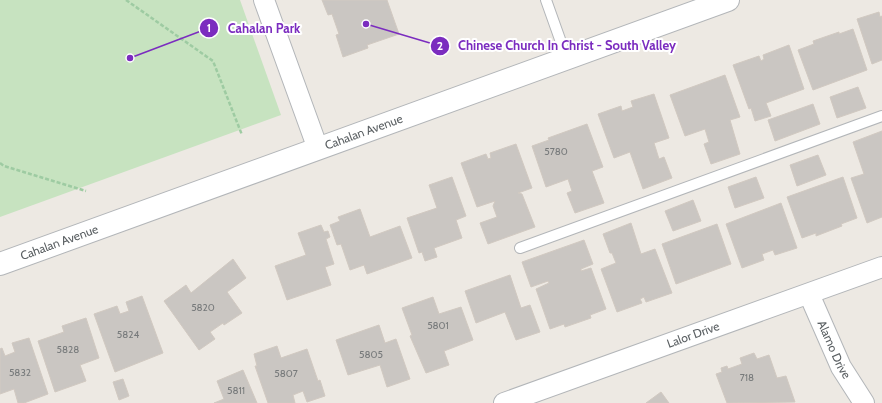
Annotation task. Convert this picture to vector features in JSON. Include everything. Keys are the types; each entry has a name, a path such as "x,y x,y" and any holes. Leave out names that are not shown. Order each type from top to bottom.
{"street":[{"path":"264,0 318,149"},
{"name":"Cahalan Avenue","path":"0,264 728,0"},
{"name":"Lalor Drive","path":"504,403 539,397 882,267"},
{"name":"Alamo Drive","path":"810,294 841,367 864,403"}],"lane":[{"path":"546,0 567,59"},
{"path":"520,248 882,116"}],"path":[{"path":"126,0 213,61 242,134"},
{"path":"0,163 4,166 86,191"},
{"path":"0,167 4,166"}],"green space":[{"path":"0,0 240,0 281,115 0,217"}],"building":[{"path":"322,0 387,0 399,34 367,45 368,48 343,57 336,35 339,34 332,14 328,15"},
{"path":"879,12 880,17 882,16 882,60 872,64 857,19"},
{"path":"853,29 867,70 813,90 798,50 814,44 813,41"},
{"path":"789,45 804,89 766,103 771,116 755,121 733,65 759,56 761,61 764,59 763,55"},
{"path":"725,75 740,117 730,120 740,154 711,164 704,144 709,142 705,129 685,136 670,95"},
{"path":"858,87 866,108 837,118 830,97"},
{"path":"654,94 669,138 654,143 659,159 664,157 672,178 643,189 630,152 614,158 598,114 621,106 622,111 633,107 631,101"},
{"path":"813,104 820,124 775,141 768,120"},
{"path":"587,124 603,167 592,171 604,203 575,213 567,193 572,191 568,179 546,187 532,146 549,140 548,138"},
{"path":"882,131 882,217 867,223 851,178 864,174 853,142"},
{"path":"516,144 532,188 518,193 522,194 535,227 488,244 480,223 497,217 493,206 495,201 477,207 461,163 486,154 488,159 491,158 490,153"},
{"path":"818,155 826,175 797,186 790,165"},
{"path":"452,177 466,216 456,220 462,238 434,248 437,257 425,261 422,252 419,253 407,218 437,208 429,185"},
{"path":"756,177 764,198 735,208 728,187"},
{"path":"843,177 857,218 841,224 842,226 816,236 816,233 802,238 787,197"},
{"path":"693,200 701,221 673,231 665,211"},
{"path":"781,203 797,248 775,255 773,250 762,254 764,260 742,268 726,224"},
{"path":"360,209 370,237 400,226 412,258 367,274 364,265 350,270 341,244 337,245 330,225 340,221 338,217"},
{"path":"631,223 641,254 655,249 672,293 646,302 644,297 640,299 642,303 617,312 601,269 616,263 612,253 610,253 603,234"},
{"path":"717,224 731,264 676,284 662,244"},
{"path":"321,225 324,232 328,231 330,237 326,239 334,264 325,267 331,285 287,300 275,266 306,255 298,233"},
{"path":"584,240 593,264 581,269 581,271 591,268 606,309 590,315 591,318 565,327 564,324 550,329 536,289 549,283 548,281 531,287 522,262"},
{"path":"233,259 246,278 227,292 242,313 210,332 215,339 199,350 164,301 186,285 191,293"},
{"path":"510,275 521,308 530,305 540,332 516,340 505,312 476,323 465,291"},
{"path":"142,296 163,353 115,372 94,314 117,306 120,314 129,311 126,302"},
{"path":"433,297 439,314 461,307 473,340 444,351 449,365 426,373 410,336 412,335 402,308"},
{"path":"86,318 99,358 80,365 86,381 55,392 38,341 64,332 62,326"},
{"path":"379,325 385,343 396,339 410,379 387,387 380,365 348,375 336,340"},
{"path":"29,338 48,394 24,403 18,403 14,389 0,394 0,349 2,348 5,356 15,352 12,343"},
{"path":"277,346 281,358 307,349 325,396 307,402 303,391 293,395 295,403 268,403 255,366 257,366 254,354"},
{"path":"754,353 757,359 769,355 777,378 786,376 795,402 727,403 716,374 722,372 721,368 727,366 728,369 742,364 740,358"},
{"path":"243,370 257,403 214,403 224,399 217,381"},
{"path":"123,379 129,396 119,400 113,382"},
{"path":"661,392 669,403 646,403"}],"place":[{"name":"Chinese Church In Christ - South Valley","path":"366,24"},
{"name":"Cahalan Park","path":"130,58"}]}
